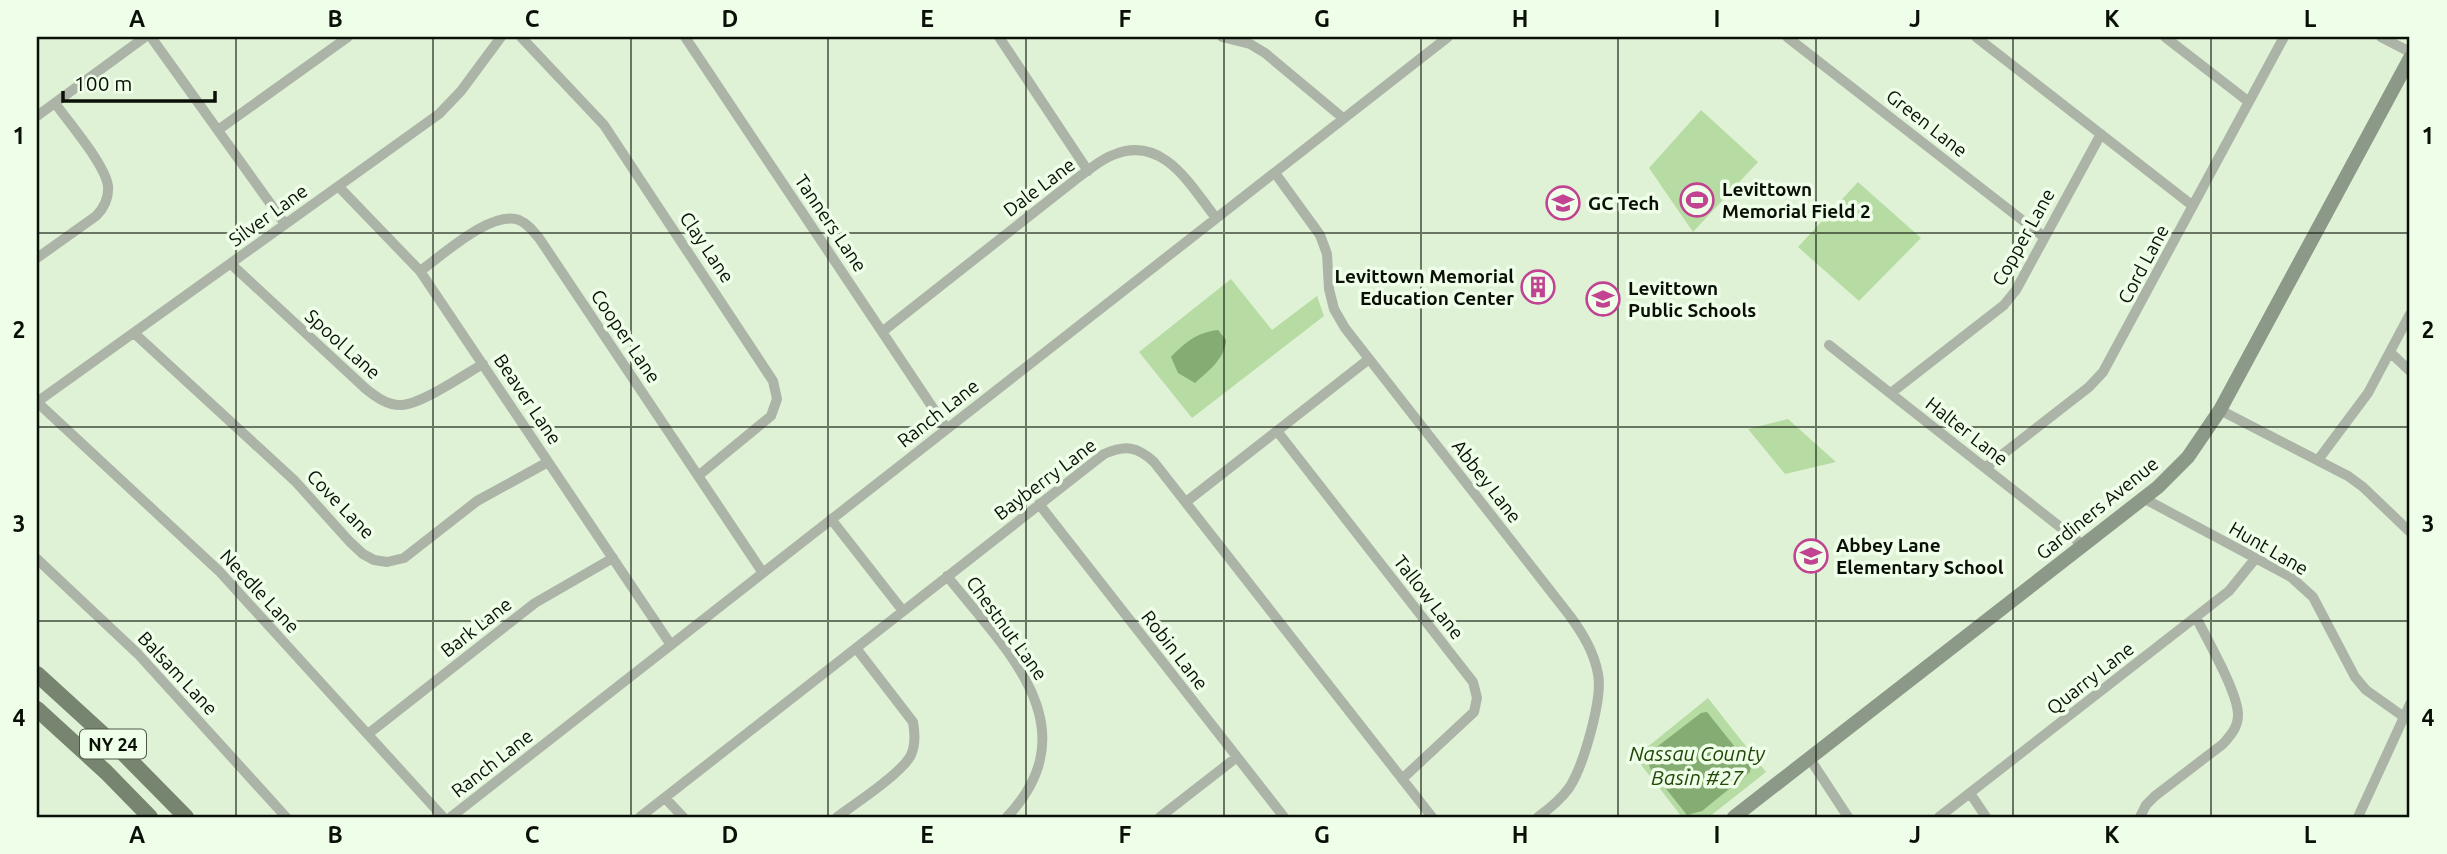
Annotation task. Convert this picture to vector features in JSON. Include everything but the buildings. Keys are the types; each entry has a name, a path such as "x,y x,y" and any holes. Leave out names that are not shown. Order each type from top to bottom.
{"main road":[{"name":"Gardiners Avenue","path":"1734,817 2158,487 2188,457 2221,410 2410,58"},
{"name":"NY 24","path":"37,674 118,748 186,817"},
{"name":"NY 24","path":"37,709 106,772 150,817"}],"street":[{"path":"37,116 145,37"},
{"path":"151,37 285,224"},
{"path":"218,130 348,37"},
{"name":"Silver Lane","path":"37,402 439,114 461,91 501,37"},
{"name":"Clay Lane","path":"522,37 604,125 774,381 777,399 771,416 698,475"},
{"path":"999,37 1088,171"},
{"path":"1222,37 1250,44 1265,52 1343,118"},
{"path":"1426,37 1437,46"},
{"name":"Ranch Lane","path":"451,817 1448,37"},
{"name":"Green Lane","path":"1787,37 2044,237"},
{"path":"1976,37 2193,206"},
{"path":"2165,37 2249,102"},
{"name":"Cord Lane","path":"1985,468 2089,387 2103,372 2284,37"},
{"path":"2381,37 2410,52"},
{"name":"Tanners Lane","path":"691,39 947,429"},
{"path":"37,258 96,216 103,209 107,198 108,187 103,170 55,103"},
{"name":"Copper Lane","path":"1891,393 2004,305 2016,290 2101,134"},
{"name":"Dale Lane","path":"882,332 1109,156 1139,150 1157,154 1177,168 1216,218"},
{"name":"Abbey Lane","path":"1275,173 1320,235 1327,254 1329,289 1334,309 1345,328 1585,636 1599,677 1599,693 1580,765 1569,787 1541,816"},
{"name":"Beaver Lane","path":"339,187 421,271 671,645"},
{"name":"Cooper Lane","path":"421,271 492,222 508,218 528,225 763,573"},
{"name":"Spool Lane","path":"230,264 366,389 385,402 400,405 415,403 483,364"},
{"path":"2318,460 2368,393 2410,314"},
{"name":"Cove Lane","path":"134,333 295,481 350,542 374,560 387,562 404,558 477,502 548,461"},
{"name":"Halter Lane","path":"1829,345 2083,545"},
{"path":"2390,352 2410,371"},
{"path":"1186,502 1369,359"},
{"name":"Needle Lane","path":"37,402 219,570 443,817"},
{"path":"2221,410 2363,486 2410,532"},
{"name":"Tallow Lane","path":"1277,431 1473,682 1477,698 1474,712 1402,779"},
{"name":"Bayberry Lane","path":"640,817 1104,454 1118,448 1130,447 1142,451 1154,462 1432,817"},
{"name":"Hunt Lane","path":"2143,498 2291,577 2313,597 2355,677 2366,690 2404,716"},
{"name":"Robin Lane","path":"1039,504 1284,817"},
{"path":"831,519 902,611"},
{"name":"Bark Lane","path":"368,734 535,603 613,558"},
{"name":"Quarry Lane","path":"1939,817 2229,591 2255,558"},
{"name":"Balsam Lane","path":"37,559 138,654 286,817"},
{"name":"Chestnut Lane","path":"947,576 1019,667 1034,694 1039,711 1042,739 1037,771 1022,801 1007,817"},
{"path":"2140,817 2155,796 2223,744 2232,735 2237,723 2238,712 2234,696 2196,617"},
{"path":"837,817 901,767 912,752 915,737 913,722 856,648"},
{"path":"2358,817 2410,704"},
{"path":"1160,817 1237,757"},
{"path":"1810,759 1848,817"},
{"path":"1970,793 1986,817"},
{"path":"665,798 683,817"}],"shaded area":[{"name":"Levittown Memorial Field 2","path":"1701,110 1758,162 1693,232 1649,168"},
{"path":"1858,182 1921,238 1859,301 1798,247"},
{"path":"1231,279 1272,330 1317,296 1324,316 1192,418 1139,352"},
{"path":"1788,419 1836,462 1785,474 1748,429"},
{"name":"Nassau County Basin #27","path":"1708,698 1766,772 1709,817 1682,817 1635,757"}],"water":[{"path":"1218,330 1226,340 1223,353 1215,364 1195,383 1178,373 1171,357 1192,339"},
{"name":"Nassau County Basin #27","path":"1707,712 1751,767 1750,772 1702,811 1687,815 1651,770 1646,758 1701,713"}],"place":[{"name":"Levittown Memorial Field 2","path":"1697,200"},
{"name":"GC Tech","path":"1563,203"},
{"name":"Levittown Memorial Education Center","path":"1538,287"},
{"name":"Levittown Public Schools","path":"1603,299"},
{"name":"Abbey Lane Elementary School","path":"1811,556"}]}
